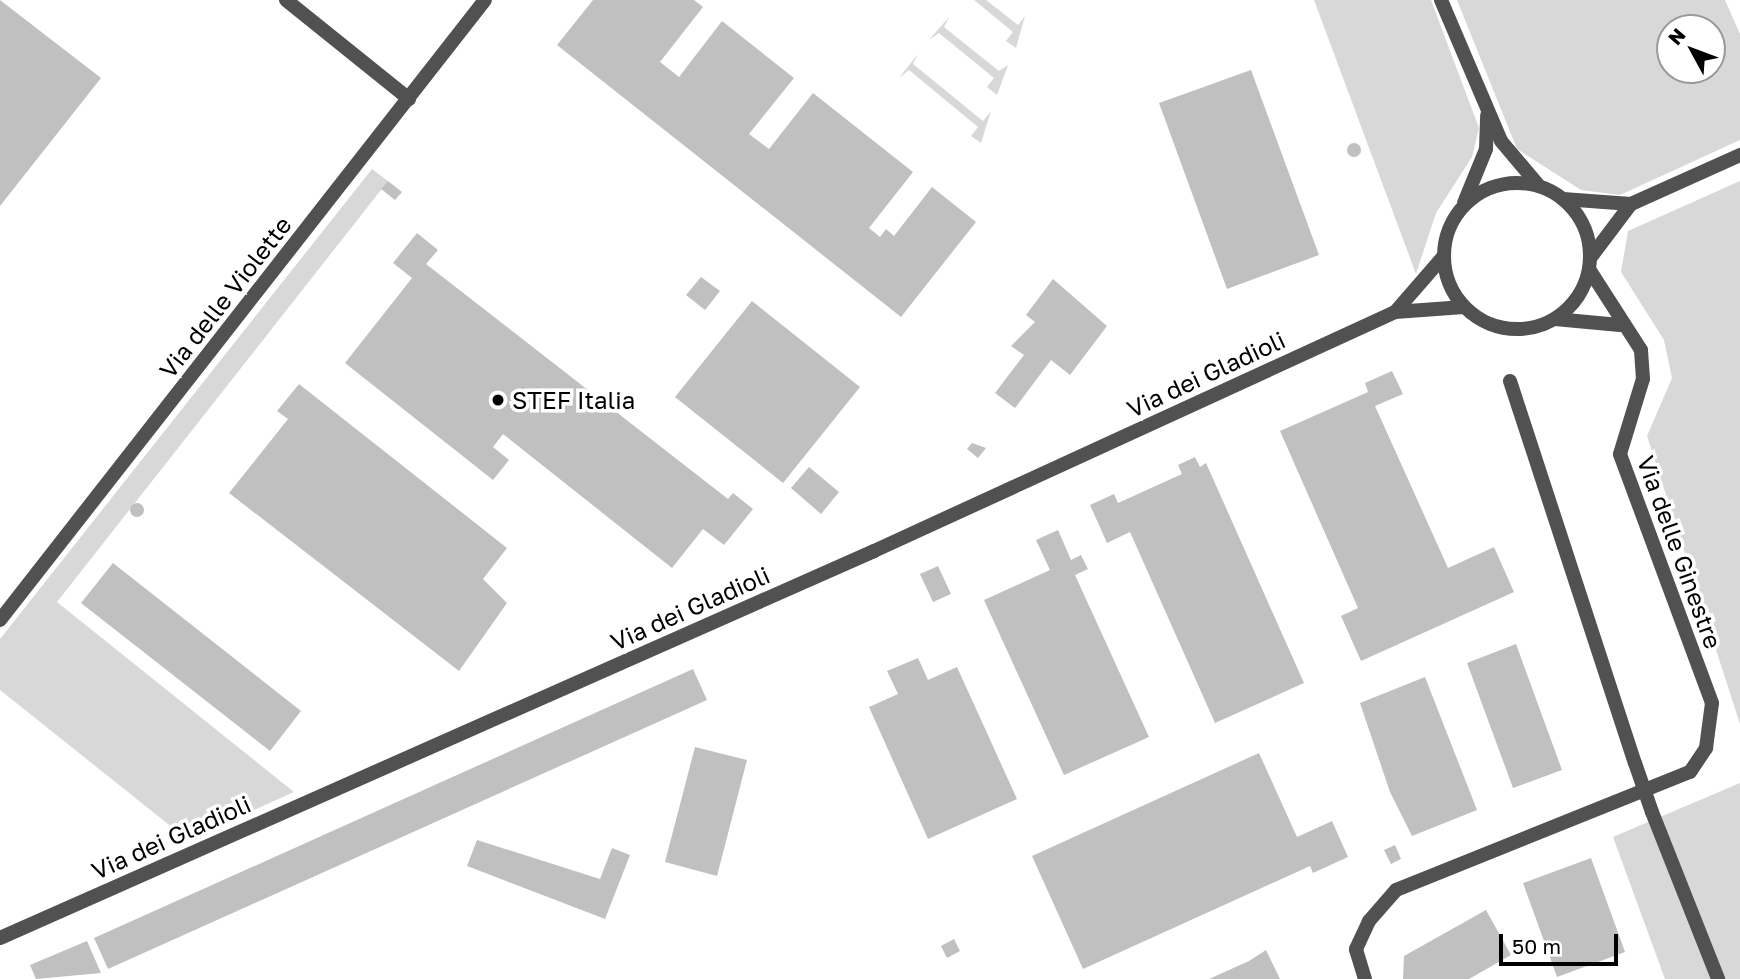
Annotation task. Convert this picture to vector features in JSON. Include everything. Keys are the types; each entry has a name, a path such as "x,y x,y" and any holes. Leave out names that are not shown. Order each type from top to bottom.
{"street":[{"path":"286,0 409,99"},
{"name":"Via delle Violette","path":"0,620 485,0"},
{"path":"1441,0 1487,114 1540,186 1563,199 1578,214 1590,263"},
{"path":"1464,204 1486,149 1487,114"},
{"path":"1563,199 1631,204 1740,155"},
{"path":"1464,204 1503,183 1540,186"},
{"name":"Via dei Gladioli","path":"1395,312 1443,257 1445,239 1464,204"},
{"path":"1555,319 1574,302 1590,263 1631,204"},
{"path":"1443,257 1448,283 1464,307 1493,326 1516,330 1555,319 1620,325"},
{"name":"Via delle Ginestre","path":"1365,979 1356,949 1369,920 1396,890 1690,772 1706,748 1712,703 1619,454 1643,379 1641,350 1620,325 1590,263"},
{"name":"Via dei Gladioli","path":"0,938 874,551 1395,312 1464,307"},
{"path":"1510,381 1651,812 1718,979"}],"shaded area":[{"path":"974,0 986,0 1018,25 1025,16 1016,48 1006,41 1013,32"},
{"path":"1314,0 1431,0 1479,128 1472,157 1436,213 1416,274"},
{"path":"1457,0 1725,0 1740,34 1740,140 1620,195 1581,190 1517,149"},
{"path":"949,17 944,27 999,71 1008,65 997,95 987,87 994,78 939,33 929,40"},
{"path":"918,54 913,64 983,121 991,111 981,143 971,136 978,127 909,70 899,78"},
{"path":"372,169 388,181 57,602 294,792 188,840 0,690 0,639"},
{"path":"1740,181 1740,724 1647,436 1672,378 1664,340 1621,272 1628,231"},
{"path":"1740,783 1740,979 1665,979 1613,837"}],"building":[{"path":"0,0 101,78 0,206"},
{"path":"593,0 694,0 703,7 660,62 679,77 722,21 794,78 749,134 769,149 813,93 913,172 869,228 880,237 886,229 894,236 932,187 976,222 901,317 557,45"},
{"path":"1251,70 1319,255 1227,289 1159,103"},
{"path":"1351,143 1357,143 1361,150 1357,157 1351,157 1347,153 1347,147"},
{"path":"388,181 402,192 395,200 381,189"},
{"name":"STEF Italia","path":"417,233 438,250 426,264 728,499 733,493 753,509 724,545 703,529 672,568 503,434 493,447 509,460 493,480 345,363 412,278 393,263"},
{"path":"701,277 720,291 705,310 686,295"},
{"path":"1053,279 1107,326 1070,375 1051,360 1015,408 995,393 1024,355 1011,346 1035,322 1026,315"},
{"path":"752,301 860,387 783,483 675,397"},
{"path":"1392,371 1403,394 1375,406 1448,568 1494,547 1514,592 1361,661 1341,616 1358,608 1280,431 1368,392 1365,383"},
{"path":"299,384 507,548 483,579 507,603 459,671 229,493 288,419 277,411"},
{"path":"972,443 986,448 978,458 967,449"},
{"path":"1195,457 1200,467 1206,463 1304,683 1215,723 1130,532 1107,543 1090,505 1114,494 1118,503 1182,474 1178,465"},
{"path":"809,467 839,492 821,514 791,488"},
{"path":"134,503 140,503 144,510 140,517 134,517 130,513 130,507"},
{"path":"1058,530 1071,560 1081,555 1088,569 1075,575 1149,737 1064,775 984,600 1050,570 1036,540"},
{"path":"113,563 301,711 270,751 81,603"},
{"path":"938,566 951,594 933,602 920,574"},
{"path":"1516,644 1562,770 1513,788 1467,663"},
{"path":"918,658 928,680 957,667 1017,799 928,839 869,707 898,694 887,671"},
{"path":"693,669 707,700 108,969 94,938"},
{"path":"1425,677 1477,810 1412,836 1390,792 1360,703"},
{"path":"695,747 747,760 717,876 665,862"},
{"path":"1259,753 1297,837 1332,821 1348,857 1313,873 1310,866 1083,969 1032,856"},
{"path":"477,840 600,879 612,848 630,855 605,919 467,866"},
{"path":"1395,845 1401,859 1391,864 1384,850"},
{"path":"1591,858 1625,952 1557,977 1523,883"},
{"path":"1486,910 1511,955 1469,979 1403,979 1404,956"},
{"path":"954,939 960,951 947,958 941,946"},
{"path":"87,941 101,973 36,979 30,965"},
{"path":"1266,950 1280,979 1209,979 1249,961"}],"place":[{"name":"STEF Italia","path":"498,400"}]}
